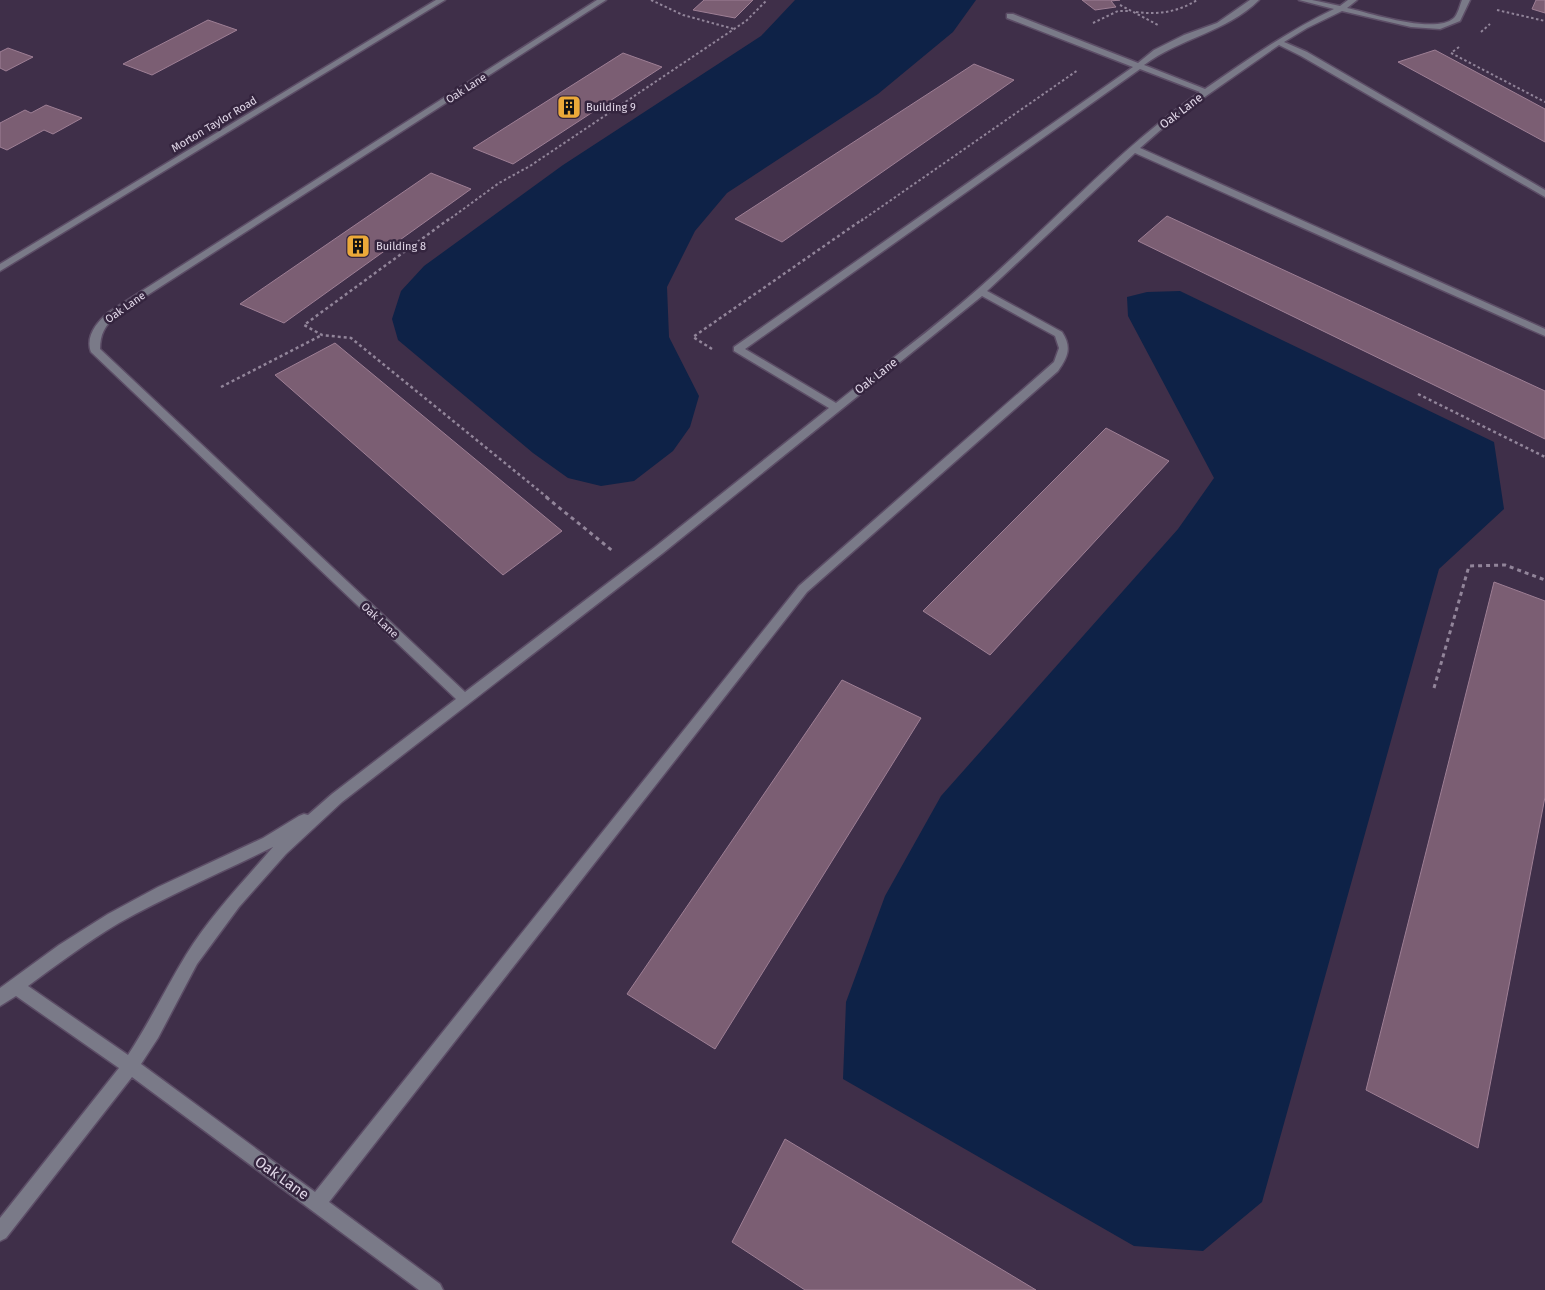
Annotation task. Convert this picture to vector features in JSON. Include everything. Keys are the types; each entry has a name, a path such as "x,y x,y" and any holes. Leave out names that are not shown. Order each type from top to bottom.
{"street":[{"name":"Morton Taylor Road","path":"0,268 441,0"},
{"name":"Oak Lane","path":"465,700 95,350 94,336 100,324 112,314 602,0"},
{"path":"836,408 738,349 1097,98 1157,52 1187,37 1220,25 1255,0"},
{"path":"1304,0 1339,10 1410,25 1440,28 1457,19 1466,0"},
{"name":"Oak Lane","path":"0,998 64,950 113,919 163,892 268,843 337,798 659,550 982,292 1134,149 1170,118 1278,42 1304,26 1339,10 1353,0"},
{"path":"1010,16 1206,92"},
{"path":"1278,42 1304,54 1545,194"},
{"path":"1134,149 1545,333"},
{"path":"317,1204 803,589 1062,360 1065,344 1059,334 982,292"},
{"name":"Oak Lane","path":"0,1232 130,1066 152,1032 192,959 234,902 281,849 337,798"},
{"name":"Oak Lane","path":"15,986 130,1066 434,1290"}],"path":[{"path":"651,0 683,15 734,29"},
{"path":"621,558 351,338 322,334 304,325 499,183 530,166 746,21 768,0"},
{"path":"1097,28 1088,25 1118,11 1148,14 1166,13 1180,9 1197,0"},
{"path":"1120,5 1158,25"},
{"path":"1497,10 1545,21"},
{"path":"1481,32 1490,24"},
{"path":"1460,46 1451,52 1545,102"},
{"path":"221,387 322,334"},
{"path":"1418,394 1545,457"},
{"path":"1434,688 1468,566 1505,565 1545,580"}],"water":[{"path":"795,0 976,0 953,32 878,94 727,193 695,231 667,287 669,337 699,396 690,427 673,451 634,481 601,486 568,478 533,453 398,340 392,319 401,291 424,266 563,165 761,36"},
{"path":"1180,291 1494,442 1504,509 1439,569 1262,1202 1203,1251 1134,1246 843,1079 846,1002 885,896 941,796 1178,529 1214,478 1128,316 1127,297 1147,292"}],"building":[{"path":"704,0 753,0 735,18 693,10"},
{"path":"1082,0 1120,0 1111,1 1116,7 1095,10"},
{"path":"1536,0 1545,0 1545,13 1532,9"},
{"path":"208,20 237,30 152,75 123,64"},
{"path":"8,48 33,57 6,71 0,68 0,52"},
{"path":"1435,50 1545,109 1545,142 1398,62"},
{"name":"Building 9","path":"623,53 662,67 513,164 473,148"},
{"path":"974,64 1014,80 782,242 735,219"},
{"path":"46,105 82,118 53,134 44,130 7,150 0,147 0,123 25,110 31,113"},
{"name":"Building 8","path":"431,173 471,189 284,323 240,304"},
{"path":"1167,216 1545,391 1545,439 1138,241"},
{"path":"335,343 562,531 503,575 275,375"},
{"path":"1106,428 1169,461 990,655 923,611"},
{"path":"1494,582 1545,601 1545,797 1478,1148 1366,1090"},
{"path":"842,680 921,718 715,1049 627,994"},
{"path":"785,1139 1036,1290 805,1290 732,1242"}],"place":[{"name":"Building 9","path":"569,107"},
{"name":"Building 8","path":"358,246"}]}
